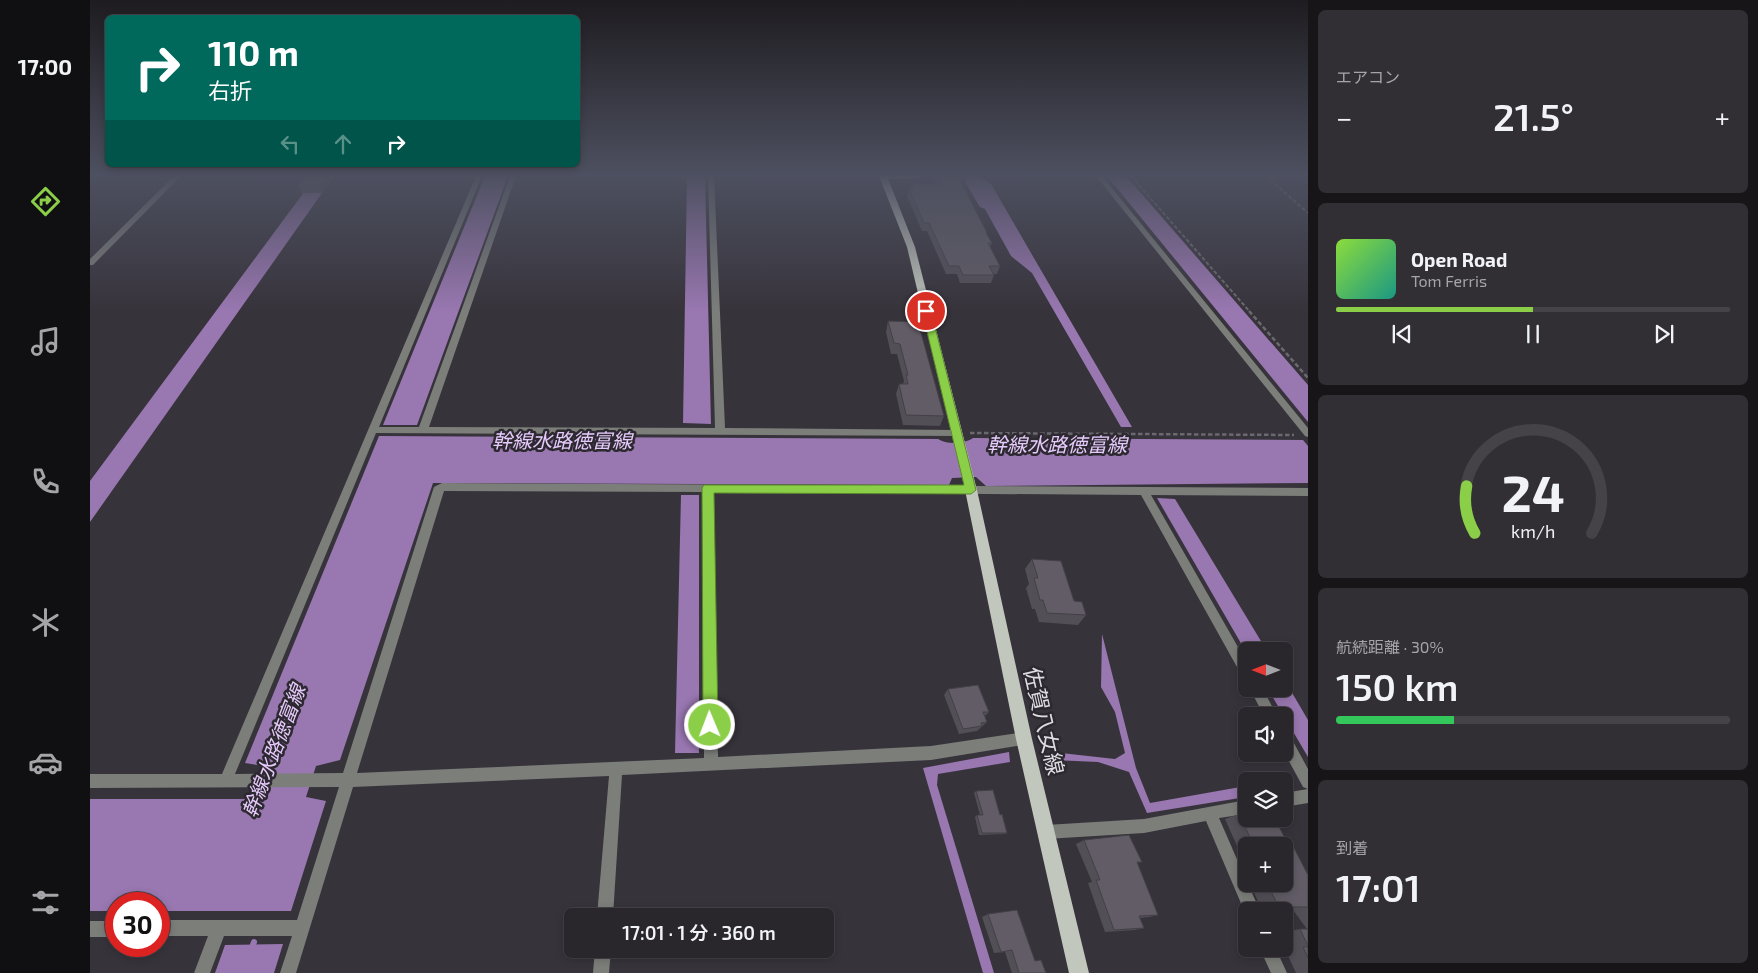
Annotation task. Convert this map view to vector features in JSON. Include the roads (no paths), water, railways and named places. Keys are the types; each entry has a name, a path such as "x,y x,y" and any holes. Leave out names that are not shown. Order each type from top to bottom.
{"main road":[{"path":"901,221 911,247 957,436"},
{"name":"佐賀八女線","path":"957,436 1024,739 1079,973"}],"street":[{"path":"90,263 132,221"},
{"path":"226,780 460,221"},
{"path":"423,430 497,221"},
{"path":"713,221 720,432"},
{"path":"1136,221 1308,434"},
{"path":"372,430 720,432 957,436"},
{"path":"288,973 438,490 442,487 708,488 969,484 1144,491 1308,492"},
{"path":"708,488 711,764"},
{"path":"1144,491 1238,658"},
{"path":"90,781 348,780 616,769 931,753 1024,739"},
{"path":"1293,755 1308,782"},
{"path":"606,908 616,769"},
{"path":"1293,798 1308,796"},
{"path":"1046,832 1144,826 1238,808"},
{"path":"1210,813 1248,902"},
{"path":"90,929 105,928"},
{"path":"170,928 302,928"},
{"path":"202,973 219,928"},
{"path":"1272,957 1279,973"},
{"path":"601,973 602,958"}],"water":[{"path":"282,221 302,221 90,522 90,481"},
{"path":"466,221 491,221 417,425 383,425"},
{"path":"686,221 706,221 711,424 683,423"},
{"path":"992,221 1013,221 1132,427 1121,427 1032,273 1011,256"},
{"path":"1144,221 1166,221 1308,385 1308,422"},
{"name":"幹線水路徳富線","path":"379,436 938,439 956,443 965,442 973,438 1303,440 1308,446 1308,483 986,486 976,477 952,478 949,485 433,483 340,760 316,766 306,797 326,801 291,911 170,911 170,892 105,892 105,911 90,911 90,799 256,799 269,767 245,763"},
{"path":"681,495 699,495 699,753 675,753"},
{"path":"1157,498 1175,499 1262,642 1240,642"},
{"path":"1102,634 1136,768 1150,803 1238,787 1238,798 1147,813 1129,772 1098,762 1053,760 1052,752 1115,759 1125,753 1115,712 1101,687"},
{"path":"1293,694 1308,720 1308,757 1293,732 1293,707 1279,707 1273,698 1292,698"},
{"path":"1009,752 1010,762 938,774 937,785 994,973 983,973 923,768"},
{"path":"283,944 274,973 215,973 225,945"}],"waterway":[{"path":"251,950 254,942"}]}
